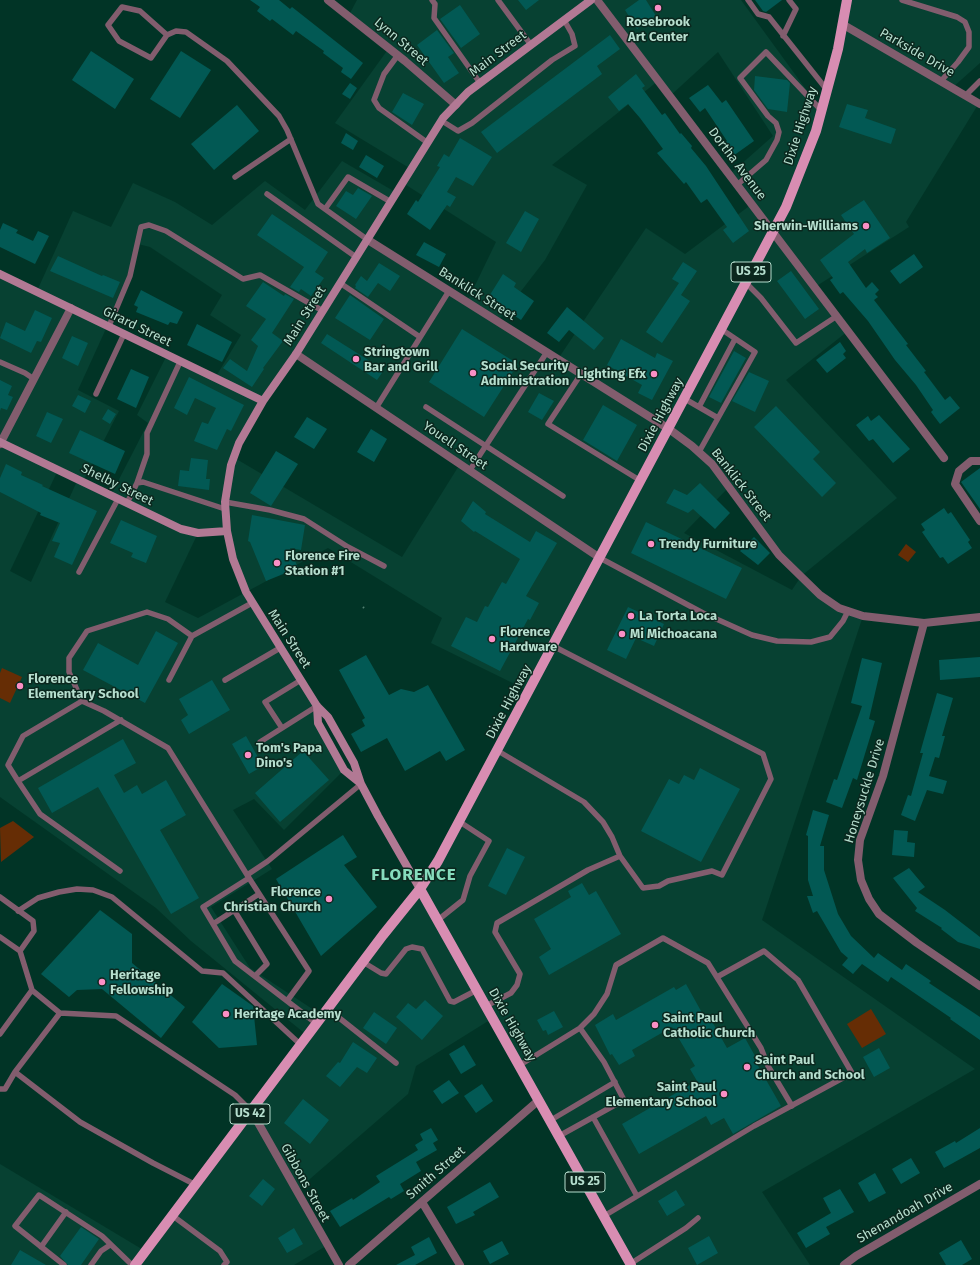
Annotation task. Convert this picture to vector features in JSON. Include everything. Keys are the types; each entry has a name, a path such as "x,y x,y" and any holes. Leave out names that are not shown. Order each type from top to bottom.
{"main road":[{"name":"Dixie Highway","path":"630,1264 540,1100 420,889 460,822 773,232 800,174 816,131 827,90 847,0"},
{"name":"US 42","path":"135,1265 252,1112 328,1008 420,889"}],"street":[{"name":"Lynn Street","path":"328,0 398,55 456,105"},
{"name":"Main Street","path":"420,889 361,784 354,763 328,717 317,706 252,603 233,559 227,531 225,506 233,457 263,401 296,354 442,121 456,105 480,83 591,0"},
{"name":"Dortha Avenue","path":"597,0 944,458"},
{"name":"Parkside Drive","path":"842,24 980,104"},
{"name":"Banklick Street","path":"368,240 669,429 699,452 712,464 779,555 800,578 838,608 863,616 924,623 980,617"},
{"name":"Girard Street","path":"0,274 263,401"},
{"path":"0,443 71,308"},
{"name":"Youell Street","path":"296,354 600,558"},
{"name":"Shelby Street","path":"0,443 181,529 198,533 227,531"},
{"path":"980,461 971,461 958,471 955,484 980,521"},
{"name":"Honeysuckle Drive","path":"924,623 883,776 860,840 858,860 860,873 869,899 879,914 917,943 980,986"},
{"name":"Main Street","path":"317,706 318,722 344,770 361,784"},
{"name":"Smith Street","path":"349,1265 540,1100"},
{"name":"Gibbons Street","path":"252,1112 339,1265"},
{"name":"Shenandoah Drive","path":"844,1265 856,1256 980,1184"},
{"path":"422,1202 460,1265"}],"lane":[{"path":"432,0 435,4 434,18 480,83"},
{"path":"498,0 531,45"},
{"path":"748,0 758,14 769,17 827,90"},
{"path":"783,36 796,9 789,0"},
{"path":"902,0 957,16 965,22 969,32 969,47 941,81"},
{"path":"167,35 140,11 122,7 108,25 119,41 151,58 167,35 176,31 186,32 227,61 279,116 291,139 318,204 368,240"},
{"path":"442,121 458,130 472,123 552,60 575,46 572,34 564,20"},
{"path":"737,185 766,160 777,140 779,132 776,123 768,116 740,78 766,52 821,110"},
{"path":"398,55 384,74 374,100 379,108 428,143"},
{"path":"966,95 980,81"},
{"path":"235,177 291,139"},
{"path":"325,209 348,177 391,202"},
{"path":"267,194 356,257"},
{"path":"109,326 130,276 141,227 148,225 166,232 243,279 260,275 323,311"},
{"path":"340,283 420,337"},
{"path":"746,283 761,298 796,343 837,316"},
{"path":"376,408 449,291"},
{"path":"699,452 741,372 755,352 722,329"},
{"path":"96,394 124,334"},
{"path":"699,407 725,363 735,339"},
{"path":"470,470 547,352"},
{"path":"0,362 26,373 34,379"},
{"path":"127,503 137,483 147,454 147,433 180,362"},
{"path":"581,374 548,424 641,481"},
{"path":"685,399 718,418"},
{"path":"426,407 563,496"},
{"path":"137,483 143,482 225,506 270,510 304,519 348,547 384,566"},
{"path":"79,572 118,499"},
{"path":"600,558 703,613 752,635 777,641 811,642 830,637 843,621 848,611"},
{"path":"169,680 192,636 252,603"},
{"path":"192,636 168,619 147,612 87,631 69,658 69,672 82,701 121,720 168,748 309,970 287,1001"},
{"path":"498,751 584,802 603,822 612,837 620,856 643,888 659,886 668,881 712,871 722,875 771,779 763,754 553,646"},
{"path":"225,680 280,648"},
{"path":"282,728 265,702 301,680"},
{"path":"82,701 23,736 8,765 40,814 120,871"},
{"path":"260,742 317,706"},
{"path":"18,781 121,720"},
{"path":"317,1024 235,961 203,907 268,861 290,841 361,784"},
{"path":"438,920 463,900 470,876 489,841 460,822"},
{"path":"486,1006 511,993 517,985 520,974 495,932 497,923 588,870 620,856"},
{"path":"18,910 38,898 77,889 93,890 112,897 202,971 223,973 301,1045"},
{"path":"213,924 260,894"},
{"path":"0,897 33,921 34,931 20,951"},
{"path":"234,910 267,964 255,976"},
{"path":"0,937 20,951 32,990 60,1013 116,1016 235,1095 252,1112"},
{"path":"520,1065 580,1028 594,1014 607,994 616,965 663,938 708,963 761,1048 768,1066 792,1106"},
{"path":"363,962 381,973 386,974 406,949 412,947 422,950 450,1001 454,1002 477,990"},
{"path":"604,1216 754,1126 852,1073 798,980 764,951 717,977"},
{"path":"0,1034 32,990"},
{"path":"328,1008 396,1063"},
{"path":"0,1089 5,1089 15,1072 60,1013"},
{"path":"559,1136 624,1100 604,1062 580,1028"},
{"path":"15,1072 80,1122 152,1163 196,1185"},
{"path":"550,1120 615,1082"},
{"path":"593,1117 637,1196"},
{"path":"64,1265 15,1226 39,1195 102,1236 132,1265"},
{"path":"41,1247 66,1212"},
{"path":"173,1216 220,1251 226,1262 224,1265"},
{"path":"630,1264 686,1228 698,1218"},
{"path":"91,1265 101,1251 110,1245"}],"shaded area":[{"path":"357,0 741,0 821,110 847,0 980,0 980,63 952,88 979,103 906,222 909,227 815,287 848,331 786,380 897,498 800,577 820,595 863,616 762,920 975,1069 762,1192 810,1265 631,1265 493,1018 416,1066 408,1094 296,1191 326,1246 294,1265 0,1265 0,1164 145,1251 308,1036 191,941 156,908 0,797 0,274 37,291 73,211 111,227 133,183 175,202 212,225 265,181 305,210 342,161 397,193 368,239 467,302 496,242 403,183 411,169 335,123 389,48 349,15","holes":["718,52 773,136 730,174 752,204 685,254 646,228 558,359 498,321 545,260 587,185 552,165 658,81 670,96","138,244 150,247 222,295 210,315 241,335 215,378 167,355 137,415 148,423 111,495 83,481 119,411 78,390 130,276","296,354 460,464 402,557 233,457","58,470 78,479 31,582 10,571","729,487 800,578 792,590 684,533","227,531 246,592 198,618 165,602 198,533","328,548 442,618 431,643 529,691 420,889 323,1016 250,968 211,907 272,869 233,810 254,799 284,830 344,770 318,723 317,706 246,592"]},
{"path":"906,544 916,552 908,562 898,555"},
{"path":"2,668 22,677 10,703 0,698 0,673"},
{"path":"13,821 34,837 1,862 0,828"},
{"path":"871,1009 886,1034 862,1048 847,1024"}],"building":[{"path":"250,0 279,0 290,9 292,7 363,63 351,79 341,72 343,68 323,53 324,51 296,31 293,35 272,19 270,21 257,11 260,7"},
{"path":"518,0 539,0 526,10"},
{"path":"639,0 646,0 656,16 637,29 625,10"},
{"path":"755,0 782,0 766,12 763,11"},
{"path":"460,5 480,34 461,48 440,19"},
{"path":"437,30 454,53 448,57 459,73 444,83 417,45"},
{"path":"610,35 620,49 597,66 602,74 497,153 481,132"},
{"path":"91,51 134,79 115,109 72,80"},
{"path":"181,51 211,70 180,118 150,99"},
{"path":"636,74 645,86 642,88 662,115 665,113 680,134 681,133 692,146 691,148 706,166 749,231 733,243 723,230 727,227 707,199 701,203 686,182 684,184 657,153 663,149 640,118 628,104 619,111 608,97"},
{"path":"755,76 787,80 790,83 787,112 768,109 754,90"},
{"path":"350,83 357,88 350,99 342,94"},
{"path":"708,85 722,103 726,100 754,141 733,156 723,144 727,141 705,108 700,112 689,98"},
{"path":"403,93 424,104 412,125 392,112"},
{"path":"847,104 868,110 865,118 896,129 891,144 839,127"},
{"path":"237,105 259,131 214,170 191,144"},
{"path":"346,133 358,141 353,150 341,143"},
{"path":"460,138 492,157 473,186 456,177 447,192 456,197 450,207 447,205 430,230 407,214 416,200 418,202 440,167 437,166 444,154 449,157"},
{"path":"366,155 384,166 377,178 359,167"},
{"path":"358,188 372,196 356,219 336,206 346,191 353,195"},
{"path":"864,200 890,238 867,253 865,249 848,262 866,288 872,282 879,290 875,294 878,297 874,300 908,344 906,345 926,371 924,372 945,400 950,396 960,408 940,424 931,412 933,410 916,385 895,360 868,321 843,292 840,294 830,280 833,278 820,260 854,234 841,215"},
{"path":"525,211 539,219 521,252 506,243"},
{"path":"272,214 328,252 315,272 324,278 311,296 301,289 299,292 290,287 304,267 257,235"},
{"path":"3,223 18,230 16,233 33,241 38,231 49,236 35,264 0,247 0,230"},
{"path":"424,242 446,254 439,267 416,255"},
{"path":"914,254 923,267 900,284 890,271"},
{"path":"58,256 102,276 103,275 120,282 113,298 50,271"},
{"path":"683,262 697,271 681,295 690,301 662,343 646,332 679,283 672,279"},
{"path":"379,263 400,276 390,291 378,283 368,297 355,288 355,285 361,276 367,281"},
{"path":"791,271 819,309 805,319 777,281"},
{"path":"503,274 516,283 514,287 534,301 521,320 488,298"},
{"path":"263,282 284,296 285,294 294,299 272,333 283,341 263,368 264,369 252,387 223,368 230,359 247,371 258,346 251,340 266,319 246,306"},
{"path":"141,290 183,312 177,324 170,322 168,325 136,312 138,307 134,305"},
{"path":"350,295 384,319 370,340 335,318"},
{"path":"567,307 604,338 594,350 569,330 559,342 547,333"},
{"path":"35,310 52,318 41,342 37,341 31,353 0,338 6,322 25,331"},
{"path":"197,324 232,342 222,362 187,345"},
{"name":"Social Security Administration","path":"462,329 518,364 484,417 429,382"},
{"name":"Stringtown Bar and Grill","path":"327,334 384,370 377,380 321,343"},
{"path":"72,336 88,343 78,366 62,358"},
{"path":"621,339 655,358 657,353 673,361 652,400 638,393 642,385 607,365"},
{"path":"840,342 846,351 843,354 846,358 827,373 816,360"},
{"path":"734,351 746,358 721,403 709,397"},
{"path":"131,369 149,377 136,408 117,399"},
{"path":"749,372 769,381 755,412 732,401"},
{"path":"189,377 244,405 231,431 227,429 217,450 194,441 202,422 208,424 216,408 195,398 187,415 174,408"},
{"path":"0,380 12,386 8,395 13,397 7,410 1,408 0,411"},
{"path":"539,393 554,401 542,420 528,412"},
{"path":"78,395 91,401 85,413 72,406"},
{"path":"603,405 637,425 617,461 583,440"},
{"path":"776,406 820,452 813,459 836,483 822,497 754,427"},
{"path":"108,409 116,414 110,424 102,419"},
{"path":"47,412 63,419 51,443 36,436"},
{"path":"879,415 910,449 893,463 873,439 869,441 856,425 868,416 871,421"},
{"path":"307,417 327,429 314,449 294,437"},
{"path":"371,429 387,439 374,462 357,452"},
{"path":"80,430 125,451 115,474 69,453"},
{"path":"276,451 298,464 271,506 250,493"},
{"path":"191,458 208,460 206,479 210,479 209,490 178,486 180,470 189,471"},
{"path":"6,464 22,472 21,475 43,485 42,486 97,511 72,565 54,557 60,543 52,541 60,523 40,515 41,513 0,492 0,478"},
{"path":"980,468 980,509 961,482"},
{"path":"700,483 730,513 715,529 693,509 688,513 666,503 674,489 687,495"},
{"path":"473,501 486,512 485,514 530,542 536,531 557,543 526,596 539,603 530,620 528,619 500,671 451,646 466,617 477,622 485,606 488,607 502,582 506,584 520,559 475,531 474,532 461,521"},
{"path":"944,508 948,514 951,512 970,540 968,542 972,548 948,564 943,557 940,558 922,532 925,530 921,524"},
{"path":"252,515 305,525 301,550 290,548 298,568 266,581 250,542 248,541"},
{"path":"121,520 157,536 146,563 131,557 133,553 110,543"},
{"path":"646,522 742,568 726,599 631,553"},
{"path":"754,537 770,553 758,565 740,551"},
{"path":"628,607 664,624 654,646 636,638 626,659 607,650"},
{"path":"156,631 178,643 145,703 83,670 98,643 138,665"},
{"path":"366,655 389,695 401,689 414,692 428,685 465,750 446,761 440,751 405,771 387,738 361,752 351,734 365,726 362,720 365,718 339,670"},
{"path":"980,657 980,677 940,680 939,660"},
{"path":"862,658 882,663 869,719 875,721 857,780 853,778 842,808 826,802 834,779 837,780 862,706 851,703"},
{"path":"212,680 230,710 189,734 181,720 188,715 179,699"},
{"path":"937,693 953,698 942,736 945,736 939,758 935,757 929,776 947,781 943,794 927,790 915,821 901,815 908,795 911,796 923,753 920,753"},
{"name":"Tom's Papa Dino's","path":"246,736 263,766 249,774 232,744"},
{"path":"123,739 136,763 114,775 124,793 137,785 142,794 166,780 186,815 160,830 199,898 171,914 98,787 52,813 38,788"},
{"path":"303,751 329,780 280,822 255,793"},
{"path":"700,768 740,789 701,862 641,831 669,779 679,784 684,775 694,780"},
{"path":"813,810 829,815 820,846 824,846 824,870 838,914 851,936 874,958 878,953 902,970 906,964 931,981 929,983 980,1017 980,1040 950,1019 951,1018 891,977 888,982 862,964 853,974 842,965 848,958 841,952 817,911 813,913 807,896 813,896 808,880 808,836 806,835"},
{"path":"894,830 908,831 907,842 915,843 914,857 892,855"},
{"name":"Florence Christian Church","path":"343,835 357,857 344,865 377,907 321,956 276,879"},
{"path":"507,848 525,857 506,895 488,886"},
{"path":"909,868 925,887 918,892 945,910 980,937 980,949 958,942 941,929 942,928 915,911 917,908 893,878"},
{"path":"582,883 589,895 596,891 621,934 549,975 539,957 551,949 534,919 571,897 568,891"},
{"name":"Heritage Fellowship","path":"100,910 132,934 132,963 185,1007 161,1038 102,989 77,990 69,997 41,974"},
{"name":"Heritage Academy","path":"222,984 253,1006 257,1045 219,1048 192,1022"},
{"path":"686,984 706,1020 710,1018 727,1048 745,1038 755,1056 753,1057 781,1106 733,1134 724,1118 711,1125 706,1116 639,1154 622,1124 697,1081 690,1069 695,1066 672,1027 632,1050 635,1056 619,1065 612,1054 610,1055 595,1025 613,1014 616,1020 674,987 676,990"},
{"path":"425,1000 443,1016 422,1040 396,1017 408,1003 416,1009"},
{"path":"554,1011 563,1027 548,1035 546,1030 543,1031 537,1020"},
{"path":"374,1012 397,1028 386,1044 363,1028"},
{"path":"353,1042 377,1058 367,1073 357,1067 340,1087 326,1076 338,1062 340,1063"},
{"path":"464,1045 476,1065 461,1074 449,1054"},
{"path":"879,1048 890,1068 874,1077 863,1057"},
{"path":"449,1080 459,1093 442,1104 433,1091"},
{"path":"482,1084 493,1101 476,1113 464,1096"},
{"path":"303,1099 329,1120 310,1144 284,1123"},
{"path":"431,1128 438,1140 433,1143 437,1150 416,1162 421,1171 400,1184 404,1191 391,1199 389,1197 340,1227 330,1211 352,1198 353,1200 380,1182 376,1176 418,1150 415,1145 423,1140 420,1134"},
{"path":"980,1128 980,1148 944,1168 935,1152 955,1141 956,1143"},
{"path":"911,1158 920,1173 901,1184 892,1169"},
{"path":"875,1173 886,1193 869,1202 858,1183"},
{"path":"263,1179 275,1189 262,1206 249,1196"},
{"path":"490,1182 499,1197 473,1212 475,1215 456,1224 447,1207"},
{"path":"840,1189 854,1212 826,1227 830,1234 806,1248 797,1233 831,1213 823,1198"},
{"path":"676,1190 685,1205 667,1216 658,1201"},
{"path":"81,1227 99,1239 81,1265 68,1265 60,1256"},
{"path":"294,1228 303,1244 287,1253 278,1238"},
{"path":"709,1236 718,1253 697,1265 688,1248"},
{"path":"429,1237 437,1253 415,1265 396,1265 415,1255 411,1247"},
{"path":"961,1240 972,1259 962,1265 946,1265 939,1253"},
{"path":"502,1241 509,1254 490,1264 483,1251"},
{"path":"20,1250 46,1265 11,1265"}],"place":[{"name":"Rosebrook Art Center","path":"658,8"},
{"name":"Sherwin-Williams","path":"866,226"},
{"name":"Stringtown Bar and Grill","path":"356,359"},
{"name":"Social Security Administration","path":"473,373"},
{"name":"Lighting Efx","path":"654,374"},
{"name":"Trendy Furniture","path":"651,544"},
{"name":"Florence Fire Station #1","path":"277,563"},
{"name":"La Torta Loca","path":"631,616"},
{"name":"Mi Michoacana","path":"622,634"},
{"name":"Florence Hardware","path":"492,639"},
{"name":"Florence Elementary School","path":"20,686"},
{"name":"Tom's Papa Dino's","path":"248,755"},
{"name":"Florence Christian Church","path":"329,899"},
{"name":"Heritage Fellowship","path":"102,982"},
{"name":"Heritage Academy","path":"226,1014"},
{"name":"Saint Paul Catholic Church","path":"655,1025"},
{"name":"Saint Paul Church and School","path":"747,1067"},
{"name":"Saint Paul Elementary School","path":"724,1094"}],"district":[{"name":"FLORENCE","path":"414,875"}]}
